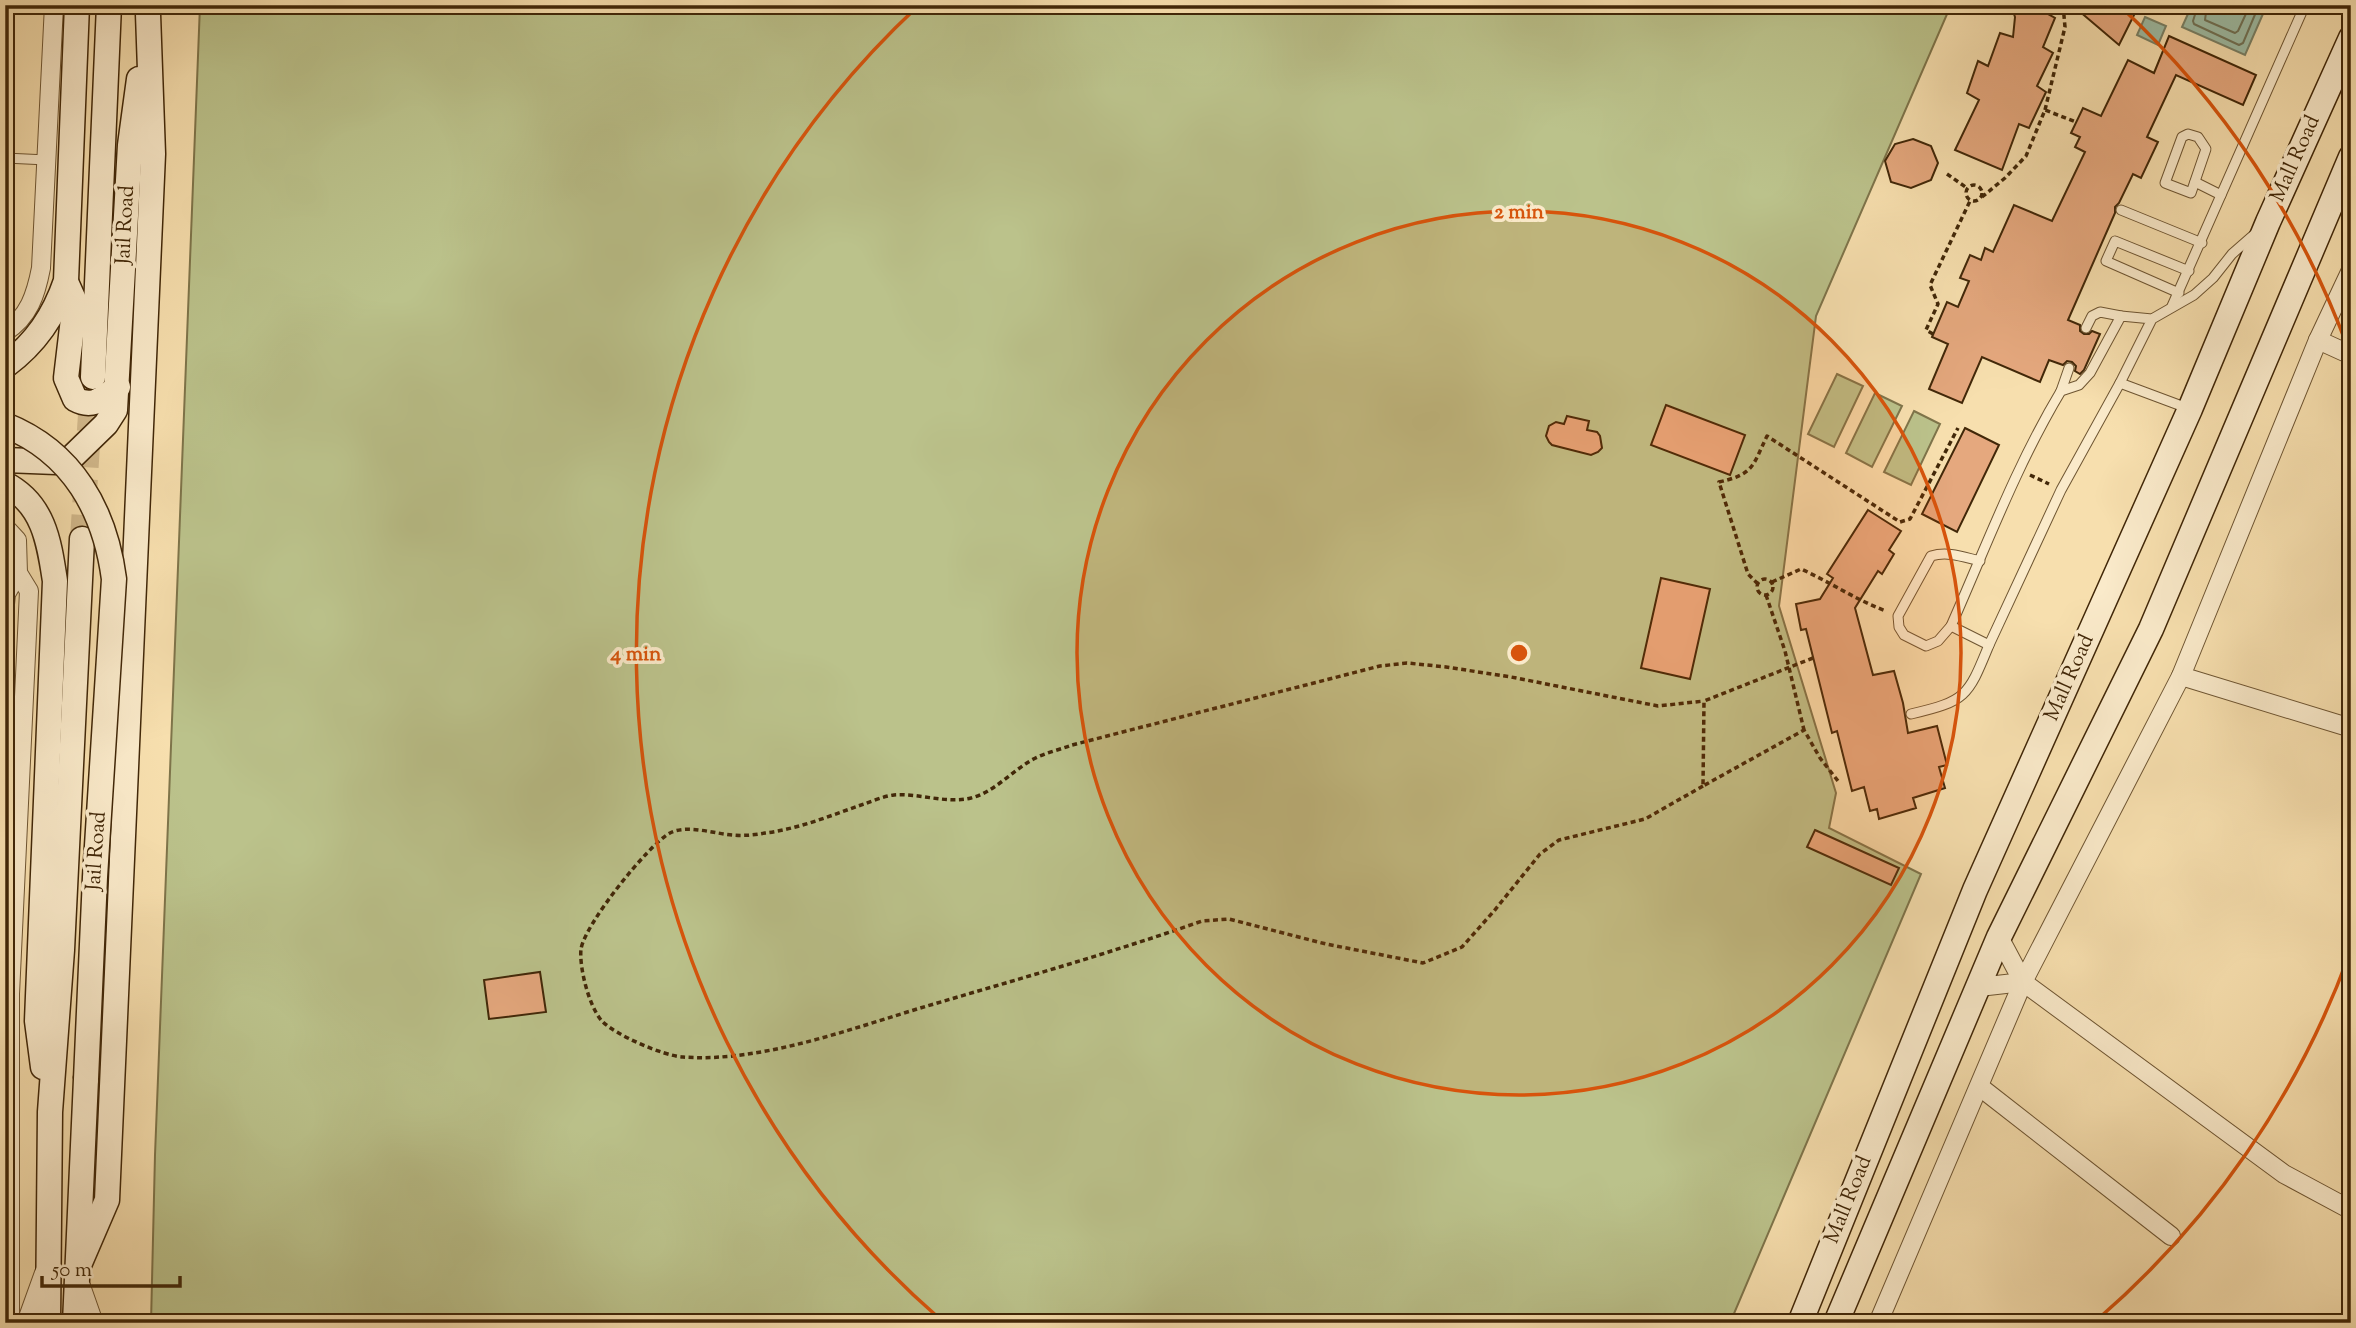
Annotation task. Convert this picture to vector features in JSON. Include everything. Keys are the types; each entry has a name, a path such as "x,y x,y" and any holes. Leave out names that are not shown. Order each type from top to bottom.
{"main road":[{"path":"5,366 45,327 58,304 66,281 77,5"},
{"name":"Jail Road","path":"93,377 109,5"},
{"path":"76,1272 107,1200 153,154 148,10"},
{"name":"Jail Road","path":"5,460 63,462 77,454 94,437 115,410 130,145 148,10"},
{"name":"Mall Road","path":"1800,1323 1975,890 2190,409 2268,222 2351,38"},
{"name":"Mall Road","path":"1836,1323 1999,937 2151,629 2351,157"},
{"path":"66,281 75,302 66,378 69,390 75,399 90,404 98,402 118,387"},
{"name":"Jail Road","path":"5,425 46,448 81,485 104,528 114,579 95,877 75,1323"},
{"path":"5,484 34,506 47,533 55,581 37,1021 50,1112"},
{"name":"Jail Road","path":"48,1323 50,1112 62,950 82,539"}],"street":[{"path":"5,332 26,312 36,294 41,268 54,5"},
{"path":"1878,1323 2023,982 2181,676 2318,340 2351,270"},
{"path":"2318,340 2351,355"},
{"path":"5,527 17,540 19,573 29,590 9,902 10,1323"},
{"path":"5,604 6,594 19,573"},
{"path":"2181,676 2351,729"},
{"path":"1999,937 2023,982 2284,1174 2351,1210"},
{"path":"1979,987 2023,982"},
{"path":"1980,1087 2171,1236"},
{"path":"26,1323 50,1257"},
{"path":"76,1272 94,1323"}],"lane":[{"path":"2172,308 2305,5"},
{"path":"2188,134 2199,137 2206,149 2195,182 2191,193 2165,183 2182,137 2188,134"},
{"path":"5,158 47,160"},
{"path":"2195,182 2221,195"},
{"path":"2121,209 2202,243"},
{"path":"2086,328 2092,316 2100,312 2152,318 2172,308 2194,295 2213,278 2232,254 2268,222"},
{"path":"2179,293 2106,261 2115,241 2189,271"},
{"path":"2061,391 2079,385 2091,373 2121,316"},
{"path":"1912,714 1944,707 1963,697 1975,681 2061,490 2120,383 2152,318"},
{"path":"1980,561 1952,554 1931,556 1898,616 1899,627 1904,635 1926,646 1938,640 1951,626 1980,561 1996,517 2061,391 2069,368"},
{"path":"2120,383 2190,409"},
{"path":"1951,626 1989,645"}],"path":[{"path":"1970,201 1975,202 1982,197 2026,156 2045,110 2065,27 2063,5"},
{"path":"2045,110 2077,122"},
{"path":"1947,174 1967,188"},
{"path":"1967,188 1970,185 1979,186 1982,189 1982,197"},
{"path":"1967,188 1970,201"},
{"path":"1933,334 1926,330 1938,304 1930,285 1970,201"},
{"path":"1766,595 1758,592 1758,584 1748,574 1719,482 1746,474 1767,436 1903,522 1910,519 1958,428"},
{"path":"2019,470 2061,490"},
{"path":"1772,582 1801,569 1867,604 1898,616"},
{"path":"1758,584 1764,578 1772,582"},
{"path":"1766,595 1773,590 1772,582"},
{"path":"1766,595 1785,650 1804,730 1820,758 1838,781"},
{"path":"1804,730 1644,818 1559,840 1540,854 1462,947 1423,963 1326,944 1229,919 1216,919 1202,921 1117,951 852,1029 775,1049 723,1057 680,1057 633,1041 602,1021 588,996 581,947 598,915 619,885 664,836 675,830 737,835 768,833 805,824 892,795 960,800 973,798 988,791 1035,758 1072,745 1380,666 1406,663 1446,667 1658,706 1704,701 1813,658"},
{"path":"1703,786 1704,701"}],"green space":[{"path":"200,5 1951,5 1816,316 1779,606 1836,793 1829,828 1921,874 1730,1323 151,1323 155,1155"},
{"path":"1837,374 1863,386 1834,447 1808,434"},
{"path":"1875,393 1902,406 1872,467 1846,453"},
{"path":"1914,411 1940,424 1911,485 1884,472"}],"water":[{"path":"2192,5 2266,7 2245,55 2182,27"},
{"path":"2145,17 2166,26 2158,45 2137,35"}],"building":[{"path":"2011,5 2032,5 2055,18 2043,47 2053,53 2037,86 2046,92 2029,128 2019,124 2002,170 1955,150 1979,100 1967,93 1978,61 1988,66 2000,33 2013,37 2015,17"},
{"path":"2072,5 2139,5 2119,45"},
{"path":"2169,36 2256,75 2243,105 2176,75 2147,137 2158,142 2141,178 2133,174 2115,207 2115,213 2068,320 2080,325 2080,331 2084,334 2092,331 2100,334 2084,370 2080,374 2075,371 2076,366 2072,362 2067,361 2063,365 2049,360 2040,382 1982,357 1962,403 1929,389 1948,344 1932,337 1947,302 1958,307 1969,281 1960,278 1970,255 1981,260 1985,248 1993,252 2014,205 2052,221 2085,152 2075,147 2080,137 2071,133 2083,108 2101,116 2128,60 2154,73"},
{"path":"1913,139 1931,146 1938,163 1931,180 1911,188 1891,182 1885,161 1895,144"},
{"path":"1666,405 1745,435 1730,475 1651,445"},
{"path":"1567,416 1589,421 1587,430 1597,432 1600,436 1602,448 1598,452 1591,455 1549,442 1546,436 1549,426 1556,422 1564,424"},
{"path":"1965,428 1999,445 1957,532 1922,514"},
{"path":"1868,510 1901,531 1889,550 1894,554 1882,574 1878,571 1855,608 1873,675 1894,671 1908,733 1937,726 1947,765 1939,767 1945,788 1913,798 1916,808 1879,819 1877,809 1870,811 1864,787 1852,791 1837,731 1832,733 1806,629 1801,630 1796,604 1820,599 1833,578 1827,574"},
{"path":"1661,578 1710,589 1690,679 1641,668"},
{"path":"1815,830 1899,868 1891,885 1807,847"},
{"path":"540,972 546,1012 489,1019 484,980"}],"tunnel":[{"path":"82,539 92,383"}]}
